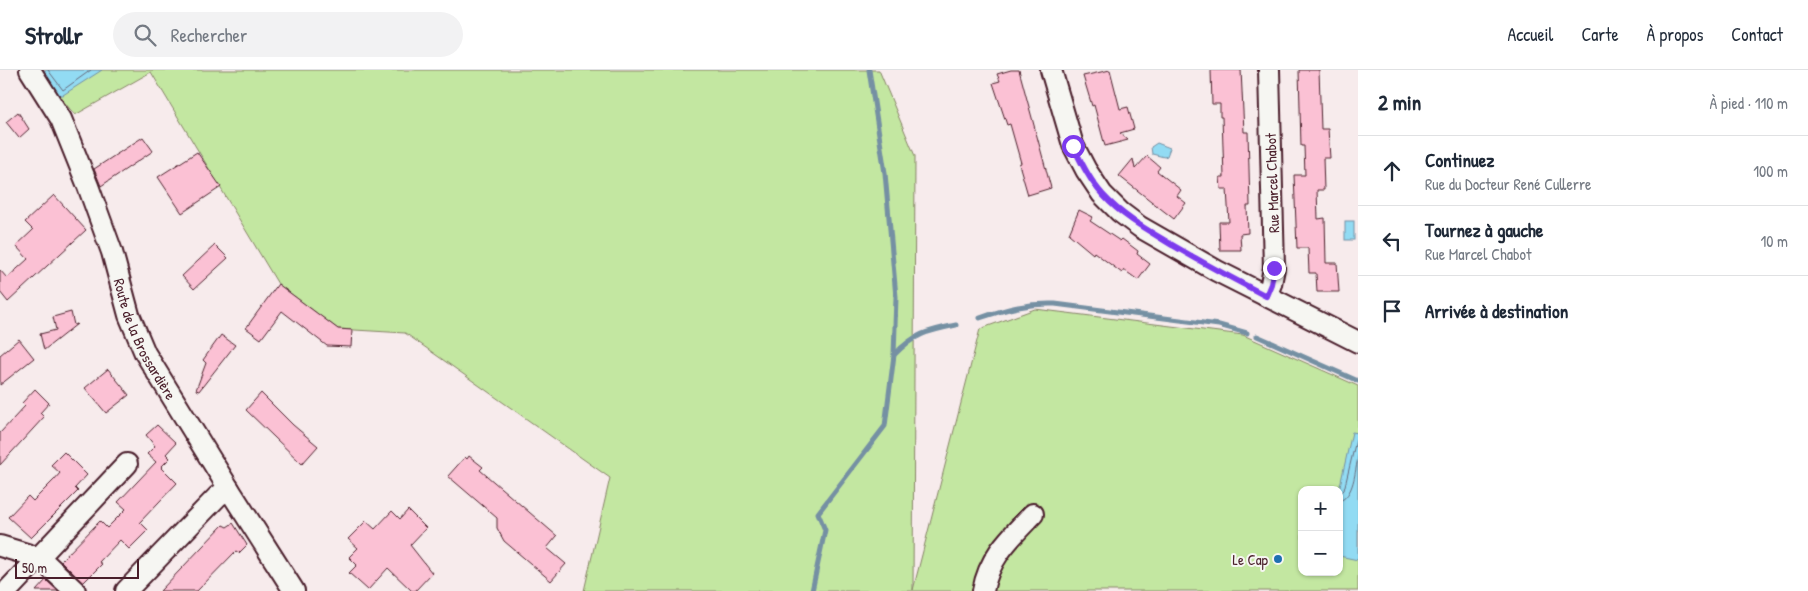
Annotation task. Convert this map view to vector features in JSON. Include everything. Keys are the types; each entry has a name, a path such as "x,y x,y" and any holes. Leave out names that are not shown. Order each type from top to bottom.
{"street":[{"name":"Route de la Brossardière","path":"30,70 61,119 104,231 129,315 145,353 294,591"},
{"path":"1052,70 1073,146 1102,194 1120,212 1140,227 1217,271 1358,342"},
{"name":"Rue Marcel Chabot","path":"1266,296 1271,284 1274,268 1268,70"},
{"path":"8,591 127,464"},
{"path":"126,591 218,496 229,489"},
{"path":"982,591 985,578 997,553 1033,514"},
{"path":"0,546 40,558 75,591"}],"green space":[{"path":"37,70 879,70 915,156 913,590 980,329 1035,309 1243,335 1358,386 1358,591 584,591 610,478 405,333 338,329 278,284 151,72 75,115"}],"water":[{"path":"42,70 102,70 63,95 59,95"},
{"path":"1157,143 1170,148 1167,156 1152,154 1151,147"},
{"path":"1345,221 1354,221 1354,240 1345,240"},
{"path":"1352,432 1358,433 1358,560 1343,557 1343,486 1340,486"}],"building":[{"path":"1019,70 1051,188 1028,195 1010,124 1007,125 993,83 1000,81 997,74"},
{"path":"1110,70 1120,109 1128,107 1134,129 1120,133 1128,140 1105,146 1094,105 1092,106 1083,76"},
{"path":"1211,70 1241,70 1244,132 1248,132 1250,206 1247,206 1248,233 1240,234 1241,250 1220,250 1219,222 1229,222 1227,189 1221,189 1220,177 1224,177 1222,117 1220,117 1220,104 1212,104"},
{"path":"1299,70 1319,70 1321,129 1328,129 1330,158 1323,158 1324,190 1317,190 1318,219 1325,218 1326,263 1337,263 1339,292 1317,292 1316,273 1309,273 1308,248 1297,248 1294,175 1305,175 1304,146 1301,146"},
{"path":"18,112 29,129 19,138 6,122"},
{"path":"143,137 153,151 101,186 94,169"},
{"path":"197,152 221,187 182,213 158,177"},
{"path":"1147,156 1160,167 1157,171 1181,190 1177,196 1186,203 1174,219 1119,176 1133,159 1135,169"},
{"path":"54,195 86,230 8,302 0,292 0,270 7,278 28,259 16,246 33,230 25,222"},
{"path":"1079,210 1093,217 1090,221 1120,241 1122,239 1138,251 1137,254 1150,264 1138,280 1124,270 1122,273 1094,252 1093,254 1069,234"},
{"path":"215,245 228,258 194,289 182,276"},
{"path":"278,284 338,329 352,330 351,347 327,346 282,311 261,339 246,328"},
{"path":"71,312 74,325 77,324 44,350 40,334 56,330 53,317"},
{"path":"221,335 235,345 199,391 196,390 206,363 203,360"},
{"path":"19,339 34,358 0,385 0,355"},
{"path":"108,369 129,395 106,413 85,388"},
{"path":"35,389 49,403 40,413 44,417 0,465 0,433 25,406 22,403"},
{"path":"261,393 293,425 318,446 302,464 246,410"},
{"path":"157,425 176,443 166,454 170,458 161,467 177,483 140,522 148,530 129,549 120,540 99,562 102,564 83,583 61,561 100,521 107,528 126,509 118,502 156,462 147,454 155,446 146,435"},
{"path":"64,452 87,475 75,488 78,491 31,538 8,517 28,496 33,501 54,480 60,473 51,465"},
{"path":"469,456 483,467 480,470 557,536 547,548 566,564 551,581 504,541 497,528 497,518 448,476 465,457 467,459"},
{"path":"408,510 426,528 410,545 432,573 415,591 412,591 388,568 368,590 349,573 357,565 349,557 358,548 348,539 366,521 375,529 392,511 400,519"},
{"path":"233,523 247,545 239,553 236,551 197,591 160,591 223,525 227,527"},
{"path":"46,580 58,591 36,591"}],"waterway":[{"path":"812,591 825,530 818,513 885,426 894,355 896,297 885,173 869,70"},
{"path":"980,318 1017,307 1035,304 1055,304 1219,325 1247,333"},
{"path":"894,355 908,342 922,334 956,325"},
{"path":"1257,336 1358,381"}],"place":[{"name":"Le Cap","path":"1278,559"}],"route":[{"path":"1073,146 1102,194 1120,212 1140,227 1217,271 1266,296 1271,284 1274,268"}]}
